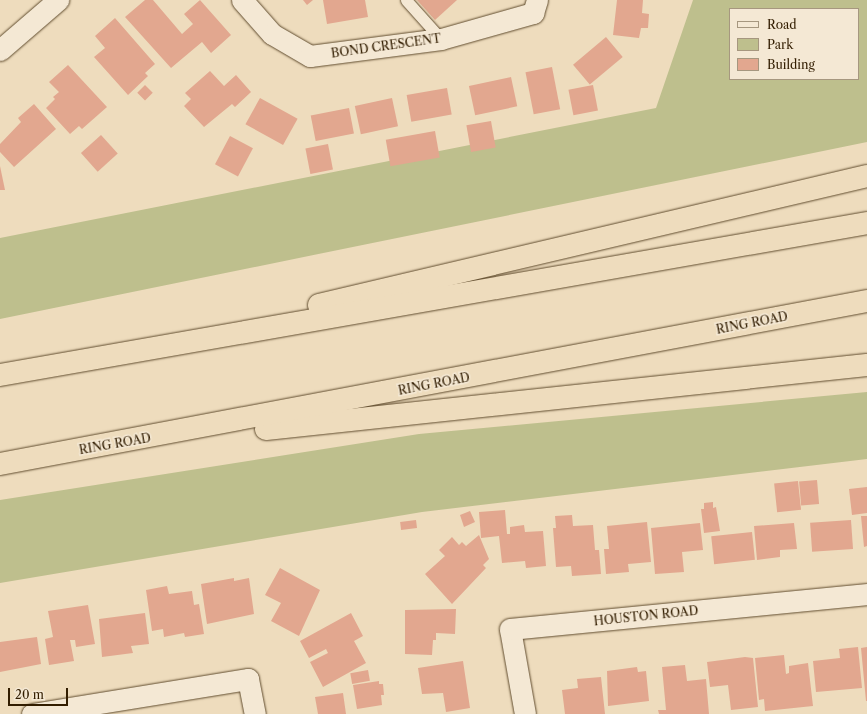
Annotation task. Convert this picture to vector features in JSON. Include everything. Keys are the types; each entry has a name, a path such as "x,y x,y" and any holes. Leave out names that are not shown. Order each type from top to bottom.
{"highway":[{"path":"91,358 867,176"},
{"path":"0,375 867,223"},
{"name":"RING ROAD","path":"0,464 867,302"},
{"path":"108,445 867,365"}],"street":[{"path":"0,50 58,0"},
{"name":"BOND CRESCENT","path":"242,0 272,34 310,56 441,39 533,13 537,0"},
{"name":"HOUSTON ROAD","path":"525,714 510,629 867,594"},
{"path":"32,714 248,679 254,714"}],"lane":[{"path":"406,0 441,39"}],"green space":[{"path":"693,0 867,0 867,142 0,319 0,238 656,108"},
{"path":"867,392 867,459 422,512 0,583 0,500 419,434"}],"building":[{"path":"145,0 153,0 182,34 193,24 184,14 200,0 231,35 211,53 202,42 171,68 125,17"},
{"path":"303,0 313,0 307,5"},
{"path":"323,0 365,0 368,17 327,24"},
{"path":"417,0 457,0 435,20"},
{"path":"617,0 643,0 642,13 649,14 648,28 641,28 639,38 613,35"},
{"path":"115,18 155,64 145,73 148,76 128,95 94,57 105,48 95,36"},
{"path":"606,37 623,57 590,85 573,65"},
{"path":"68,65 107,107 82,129 79,126 70,134 46,108 55,99 53,97 59,92 49,82"},
{"path":"552,67 560,109 534,114 525,72"},
{"path":"210,71 224,86 236,75 251,92 235,107 232,104 204,127 184,106 191,99 185,93"},
{"path":"511,77 517,106 475,115 469,86"},
{"path":"145,85 153,93 145,101 137,93"},
{"path":"593,85 598,111 573,115 568,90"},
{"path":"447,88 452,115 411,122 407,95"},
{"path":"260,98 298,119 283,145 245,124"},
{"path":"392,98 398,126 361,134 355,106"},
{"path":"34,104 56,129 14,167 0,152 0,144 21,122 18,118"},
{"path":"349,108 354,134 316,141 311,115"},
{"path":"491,121 496,148 471,152 466,125"},
{"path":"435,131 440,158 390,166 386,140"},
{"path":"101,135 118,154 98,172 81,153"},
{"path":"230,136 253,148 238,176 215,164"},
{"path":"328,144 333,170 310,174 305,148"},
{"path":"0,166 5,190 0,190"},
{"path":"817,480 819,504 801,505 799,482"},
{"path":"798,481 801,510 777,512 774,484"},
{"path":"867,487 867,513 852,515 849,489"},
{"path":"713,502 713,508 716,507 720,531 704,533 701,509 704,509 704,503"},
{"path":"505,510 507,534 510,534 510,527 524,525 525,532 543,531 546,566 526,568 525,561 502,563 499,536 481,538 479,512"},
{"path":"470,511 475,522 464,527 460,515"},
{"path":"572,515 573,526 593,525 595,550 599,550 601,574 572,576 571,566 556,567 553,528 556,528 555,516"},
{"path":"861,516 867,516 867,546 864,547"},
{"path":"416,520 417,528 401,530 400,522"},
{"path":"851,520 853,549 812,552 810,523"},
{"path":"647,522 651,562 628,564 629,572 606,574 604,549 609,549 607,526"},
{"path":"700,523 703,550 682,552 684,572 655,574 651,528"},
{"path":"794,523 797,549 780,550 780,557 757,560 754,526"},
{"path":"752,532 755,560 714,564 711,536"},
{"path":"479,535 489,559 483,565 486,568 452,604 425,574 445,556 439,550 452,537 459,545 462,542 466,546"},
{"path":"280,568 320,590 299,636 271,621 281,603 265,595"},
{"path":"234,578 234,581 249,578 254,614 207,624 201,584"},
{"path":"167,586 169,594 192,591 194,605 199,604 204,634 185,637 184,633 164,637 163,629 152,631 146,590"},
{"path":"88,605 95,644 76,647 75,640 70,640 74,661 49,665 45,639 53,637 48,611"},
{"path":"456,609 455,634 436,633 436,640 433,640 432,655 405,654 405,610"},
{"path":"145,613 149,644 131,646 133,653 102,657 99,619"},
{"path":"351,613 363,636 354,641 366,663 323,687 310,662 328,653 326,649 309,658 300,641"},
{"path":"37,637 41,664 0,672 0,642"},
{"path":"858,647 862,688 816,692 813,661 840,658 839,649"},
{"path":"867,647 867,701 866,701 861,648"},
{"path":"784,655 786,674 789,673 789,666 808,663 813,706 765,711 764,699 759,700 755,658"},
{"path":"745,657 753,658 758,707 731,710 728,685 710,687 707,662"},
{"path":"463,661 470,708 446,712 443,693 422,694 418,668"},
{"path":"685,665 687,681 706,679 709,714 659,714 658,710 666,710 662,667"},
{"path":"637,667 638,672 646,671 649,701 608,706 607,671"},
{"path":"368,670 370,681 352,684 350,673"},
{"path":"601,677 605,714 565,714 562,690 578,688 577,679"},
{"path":"379,681 379,684 383,684 384,695 381,695 382,705 357,709 353,685"},
{"path":"343,693 346,714 318,714 315,697"}]}
